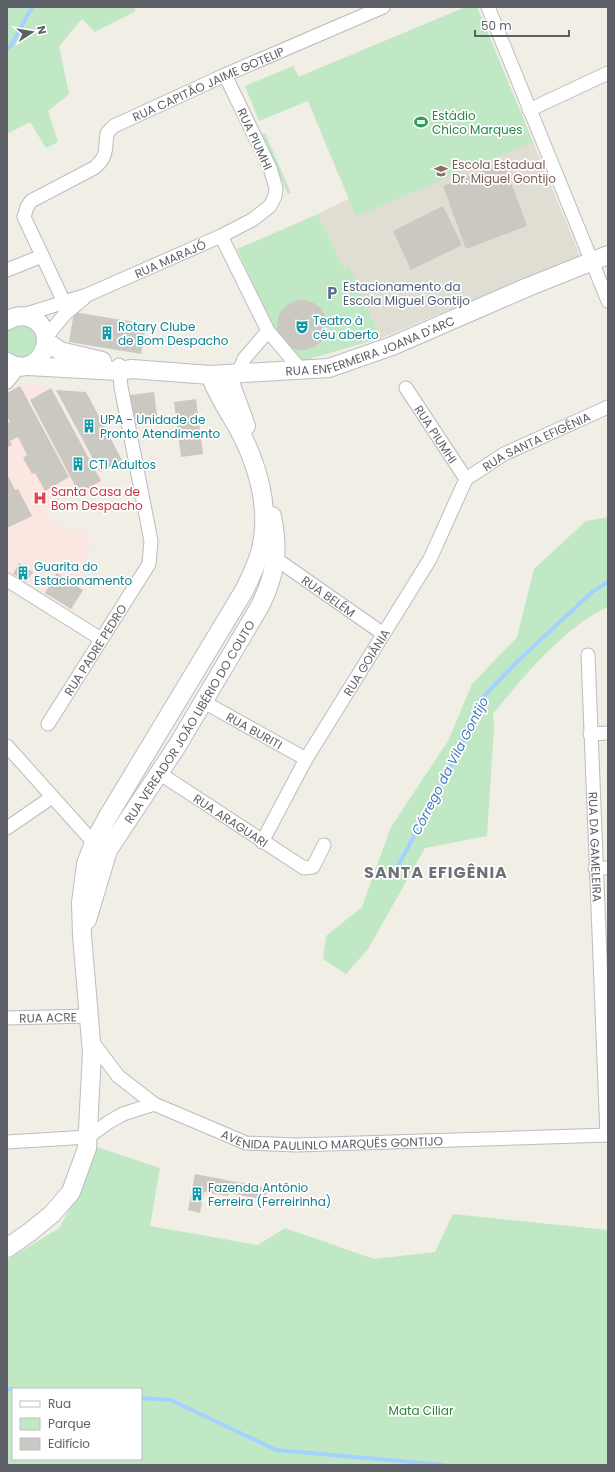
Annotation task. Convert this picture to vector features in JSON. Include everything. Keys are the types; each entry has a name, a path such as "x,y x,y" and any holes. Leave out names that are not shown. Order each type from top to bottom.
{"main road":[{"name":"RUA ENFERMEIRA JOANA D'ARC","path":"18,365 123,368 225,374 329,368 347,363 392,346 528,286 608,255"},
{"path":"13,319 34,320 40,326 46,339 41,357 35,363 18,365"},
{"name":"RUA ENFERMEIRA JOANA D'ARC","path":"46,339 60,351 123,368"},
{"name":"RUA VEREADOR JOÃO LIBÉRIO DO COUTO","path":"7,1248 52,1214 70,1192 87,1148 92,1053 82,936 81,903 86,864 159,773 260,606 268,589 269,553 265,521 266,503 247,446 216,392 225,374"},
{"name":"RUA VEREADOR JOÃO LIBÉRIO DO COUTO","path":"101,847 107,818 269,553"}],"street":[{"path":"488,7 608,301"},
{"name":"RUA CAPITÃO JAIME GOTELIP","path":"42,256 24,217 27,207 31,201 94,168 102,162 105,153 107,133 114,126 225,75 379,8"},
{"path":"529,110 608,73"},
{"name":"RUA PIUMHI","path":"225,75 270,168 276,188 275,196 270,206 252,220"},
{"name":"RUA MARAJÓ","path":"13,319 87,296 221,236 252,220"},
{"path":"221,236 268,331 301,370"},
{"path":"7,270 42,256 64,302"},
{"name":"RUA MARAJÓ","path":"46,339 65,314 87,296"},
{"path":"225,374 244,359 268,331"},
{"path":"7,382 18,365"},
{"name":"RUA PADRE PEDRO","path":"48,724 149,564 151,552 123,368"},
{"name":"RUA PIUMHI","path":"406,388 466,480"},
{"name":"RUA SANTA EFIGÊNIA","path":"466,480 504,454 608,407"},
{"name":"RUA GOIÂNIA","path":"262,842 306,758 382,633 430,559 466,480"},
{"name":"RUA BELÉM","path":"269,553 382,633"},
{"path":"7,580 101,639"},
{"name":"RUA DA GAMELEIRA","path":"588,655 590,734 602,868 607,1135"},
{"name":"RUA BURITI","path":"202,701 306,758"},
{"path":"590,734 608,733"},
{"path":"7,746 52,797 101,847"},
{"name":"RUA ARAGUARI","path":"159,773 262,842 304,868 313,867 324,845"},
{"path":"7,828 52,797"},
{"name":"RUA ACRE","path":"7,1018 88,1016"},
{"name":"AVENIDA PAULINLO MARQUÊS GONTIJO","path":"91,1040 118,1076 154,1104 246,1143 260,1145 607,1135"},
{"path":"7,1142 88,1129 109,1122 123,1114 154,1104"}],"shaded area":[{"name":"Escola Estadual Dr. Miguel Gontijo","path":"466,7 477,7 580,256 381,338 349,266 344,268 318,214 349,199 298,77"},
{"name":"Santa Casa de Bom Despacho","path":"20,384 53,387 104,483 41,513 67,529 86,530 91,548 80,569 94,579 69,614 7,573 7,391"}],"green space":[{"path":"7,7 136,7 134,12 95,32 82,19 59,46 69,94 48,111 58,142 46,148 30,122 7,134"},
{"name":"Estádio Chico Marques","path":"466,7 477,7 533,142 356,216 308,101 259,121 245,86 293,66 299,77"},
{"path":"265,133 291,193 288,194 261,135"},
{"path":"318,214 344,268 349,266 381,338 299,362 280,343 237,249"},
{"path":"13,322 38,328 38,356 7,358 7,325"},
{"path":"608,517 608,607 575,627 560,640 531,669 493,714 494,727 487,836 425,848 368,949 346,974 323,959 326,936 362,907 391,827 448,741 472,684 517,637 534,569 586,521"},
{"name":"Mata Ciliar","path":"97,1147 160,1168 150,1226 258,1245 285,1228 374,1259 435,1252 453,1214 608,1230 608,1465 7,1465 7,1260 59,1228 79,1192"}],"building":[{"path":"504,163 527,226 466,249 443,186"},
{"path":"443,206 462,245 411,270 393,231"},
{"name":"Teatro à céu aberto","path":"307,300 312,301 320,307 326,315 326,335 320,343 312,349 297,350 292,349 284,343 278,335 277,320 278,315 284,307 292,301"},
{"name":"Rotary Clube de Bom Despacho","path":"74,312 146,324 141,354 69,342"},
{"path":"20,386 69,477 45,491 35,473 32,474 23,458 27,455 18,437 10,441 12,445 7,448 7,423 10,422 7,416 7,393"},
{"path":"51,388 101,481 79,493 30,400"},
{"name":"UPA - Unidade de Pronto Atendimento","path":"56,390 86,392 122,460 100,472"},
{"path":"154,392 158,422 134,425 130,395"},
{"path":"196,399 203,454 181,457 174,402"},
{"path":"7,474 15,490 18,489 32,516 7,528"},
{"name":"Guarita do Estacionamento","path":"19,563 33,572 26,582 13,574"},
{"path":"57,573 83,590 71,609 45,593"},
{"name":"Fazenda Antônio Ferreira (Ferreirinha)","path":"195,1174 267,1188 265,1200 229,1193 228,1196 204,1192 200,1213 188,1210"}],"waterway":[{"path":"7,49 12,44 32,7"},
{"name":"Córrego da Vila Gontijo","path":"392,877 445,778 483,697 518,661 593,591 608,582"},
{"path":"7,1389 12,1389"},
{"path":"142,1398 171,1400 276,1450 445,1465"}],"place":[{"name":"Estádio Chico Marques","path":"421,122"},
{"name":"Escola Estadual Dr. Miguel Gontijo","path":"441,171"},
{"name":"Estacionamento da Escola Miguel Gontijo","path":"332,293"},
{"name":"Teatro à céu aberto","path":"302,327"},
{"name":"Rotary Clube de Bom Despacho","path":"107,333"},
{"name":"UPA - Unidade de Pronto Atendimento","path":"89,426"},
{"name":"CTI Adultos","path":"78,464"},
{"name":"Santa Casa de Bom Despacho","path":"40,498"},
{"name":"Guarita do Estacionamento","path":"23,573"},
{"name":"Fazenda Antônio Ferreira (Ferreirinha)","path":"197,1194"}],"district":[{"name":"SANTA EFIGÊNIA","path":"436,872"}]}
